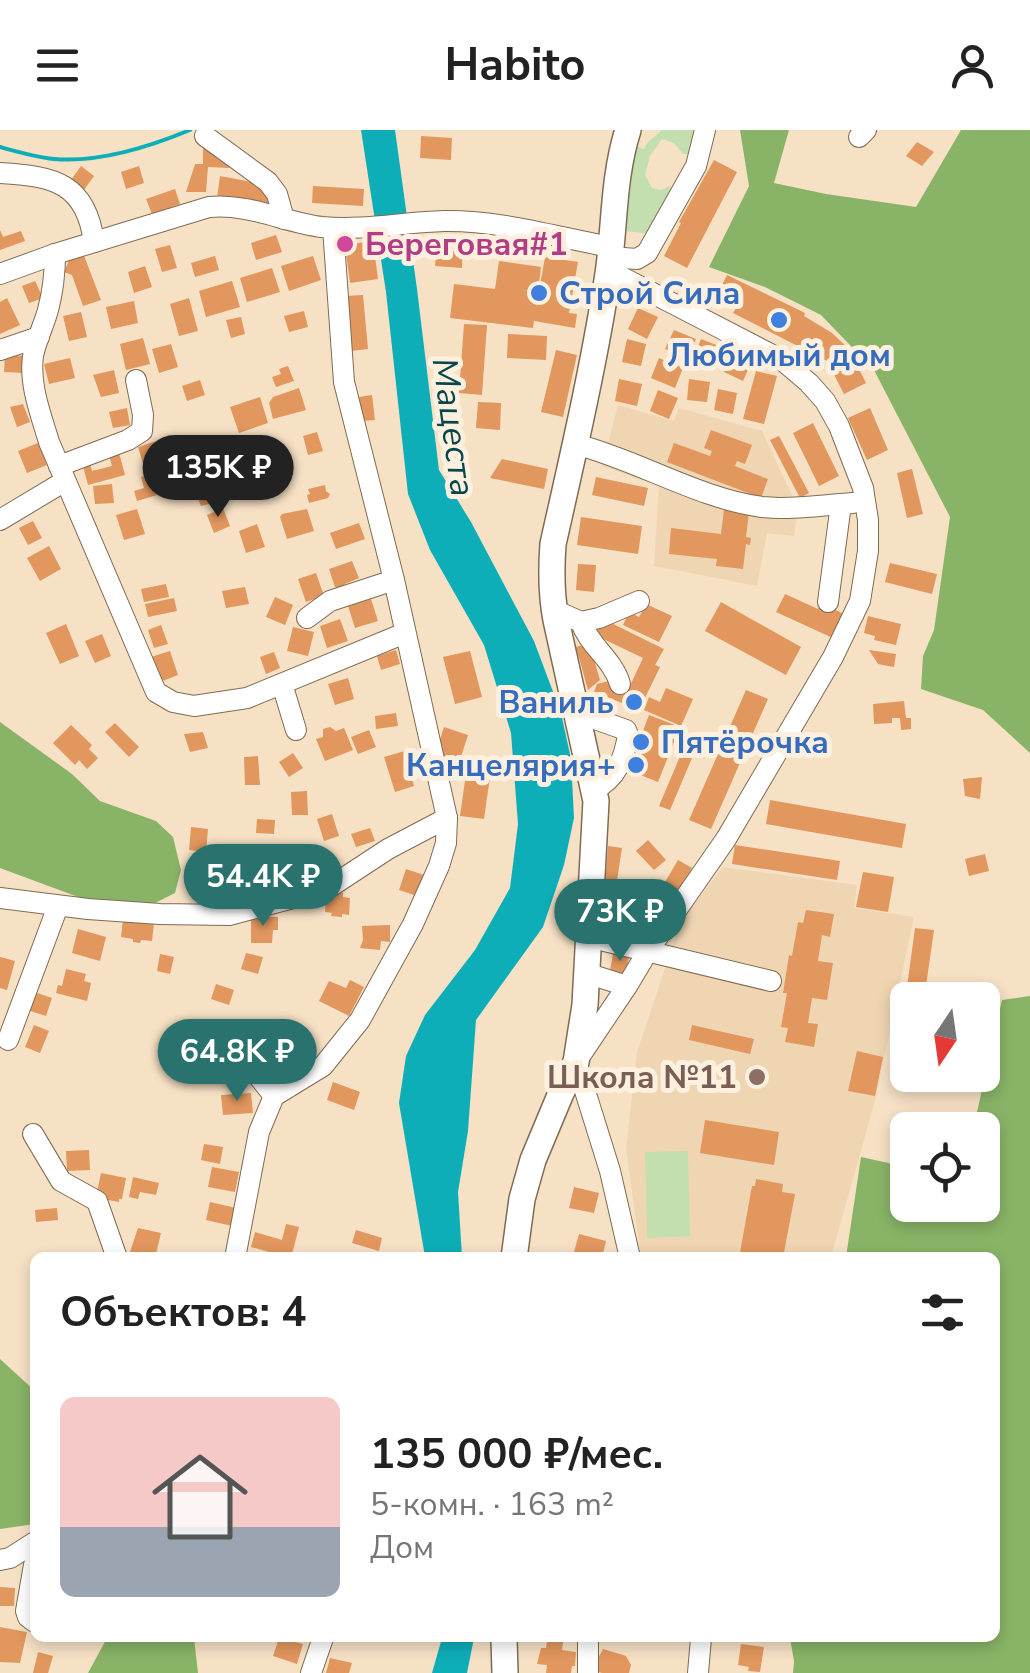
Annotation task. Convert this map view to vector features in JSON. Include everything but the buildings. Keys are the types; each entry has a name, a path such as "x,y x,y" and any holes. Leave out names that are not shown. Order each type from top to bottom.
{"main road":[{"path":"515,1252 522,1199 533,1160 576,1062 585,1004 594,790 551,595 553,544 594,357 610,258 617,171 628,130"},
{"path":"504,1642 505,1673"}],"street":[{"path":"0,274 209,207 234,206 332,228 444,221 498,225 610,258 638,260 654,244 696,166 706,130"},
{"path":"205,136 268,182 278,194 284,218"},
{"path":"0,173 42,177 68,188 85,206 94,242"},
{"path":"236,1252 259,1132 274,1096 323,1066 360,1020 413,924 446,843 448,818 344,382 332,228"},
{"path":"54,254 55,276 34,352 33,382 49,442 156,692 173,702 194,706 247,698 405,633"},
{"path":"610,258 782,360 824,401 839,426 863,488 868,551 860,601 834,658 726,839 576,1062 610,1171 629,1252"},
{"path":"0,350 39,337"},
{"path":"0,520 62,474 142,431 136,380"},
{"path":"575,444 715,495 762,507 865,502"},
{"path":"828,602 841,504"},
{"path":"307,618 330,601 394,580"},
{"path":"554,610 581,622 639,600"},
{"path":"581,622 587,637 610,662 620,684"},
{"path":"282,684 296,730"},
{"path":"578,713 628,734 615,775 594,790"},
{"path":"0,898 160,914 229,915 327,889 388,848 448,818"},
{"path":"8,1040 58,906"},
{"path":"588,937 770,981"},
{"path":"586,973 628,986"},
{"path":"250,1066 274,1096"},
{"path":"34,1134 61,1180 96,1200 115,1252"},
{"path":"0,1560 30,1545"},
{"path":"30,1588 26,1611 30,1618"},
{"path":"311,1673 322,1642"},
{"path":"588,1642 588,1673"},
{"path":"698,1673 700,1642"}],"shaded area":[{"path":"618,405 674,421 679,408 762,431 798,508 794,536 767,533 757,586 654,566 659,486 602,466"},
{"name":"Школа №11","path":"723,867 857,885 854,908 914,917 900,982 890,982 890,1030 875,1101 832,1252 640,1252 626,1149 637,1052 681,921"}],"green space":[{"path":"662,130 700,130 694,154 683,154 674,143 662,139 650,156 645,175 652,188 661,190 669,186 675,196 651,234 626,231 635,146 644,149"},
{"path":"740,130 789,130 774,183 916,207 961,130 1030,130 1030,753 983,710 921,689 923,656 934,630 950,517 874,370 821,315 765,287 709,267 749,186"},
{"path":"0,722 72,774 100,801 156,821 173,837 181,870 175,893 145,908 89,901 0,868"},
{"path":"1030,996 1030,1673 793,1673 791,1642 1000,1642 1000,1252 847,1252 861,1157 890,1163 890,1222 1000,1222 1000,1112 977,1112 981,1092 1000,1092 1002,1000"},
{"path":"688,1151 690,1236 647,1238 645,1152"},
{"path":"0,1359 30,1386 30,1525 0,1529"},
{"path":"105,1642 194,1642 198,1673 88,1673"}],"water":[{"path":"361,130 395,130 439,470 534,641 561,713 571,759 574,818 564,865 543,927 476,1020 468,1131 458,1192 462,1252 424,1252 399,1103 406,1056 425,1015 475,950 510,888 518,824 511,733 484,645 430,550 408,494 386,292"},
{"path":"441,1642 473,1642 467,1673 432,1673"}],"waterway":[{"path":"0,147 47,158 88,159 141,148 190,130"}],"place":[{"name":"Береговая#1","path":"345,244"},
{"name":"Строй Сила","path":"539,293"},
{"name":"Любимый дом","path":"779,320"},
{"name":"Ваниль","path":"634,702"},
{"name":"Пятёрочка","path":"641,742"},
{"name":"Канцелярия+","path":"636,765"},
{"name":"Школа №11","path":"757,1077"}],"water label":[{"name":"Мацеста","path":"454,427"}]}
